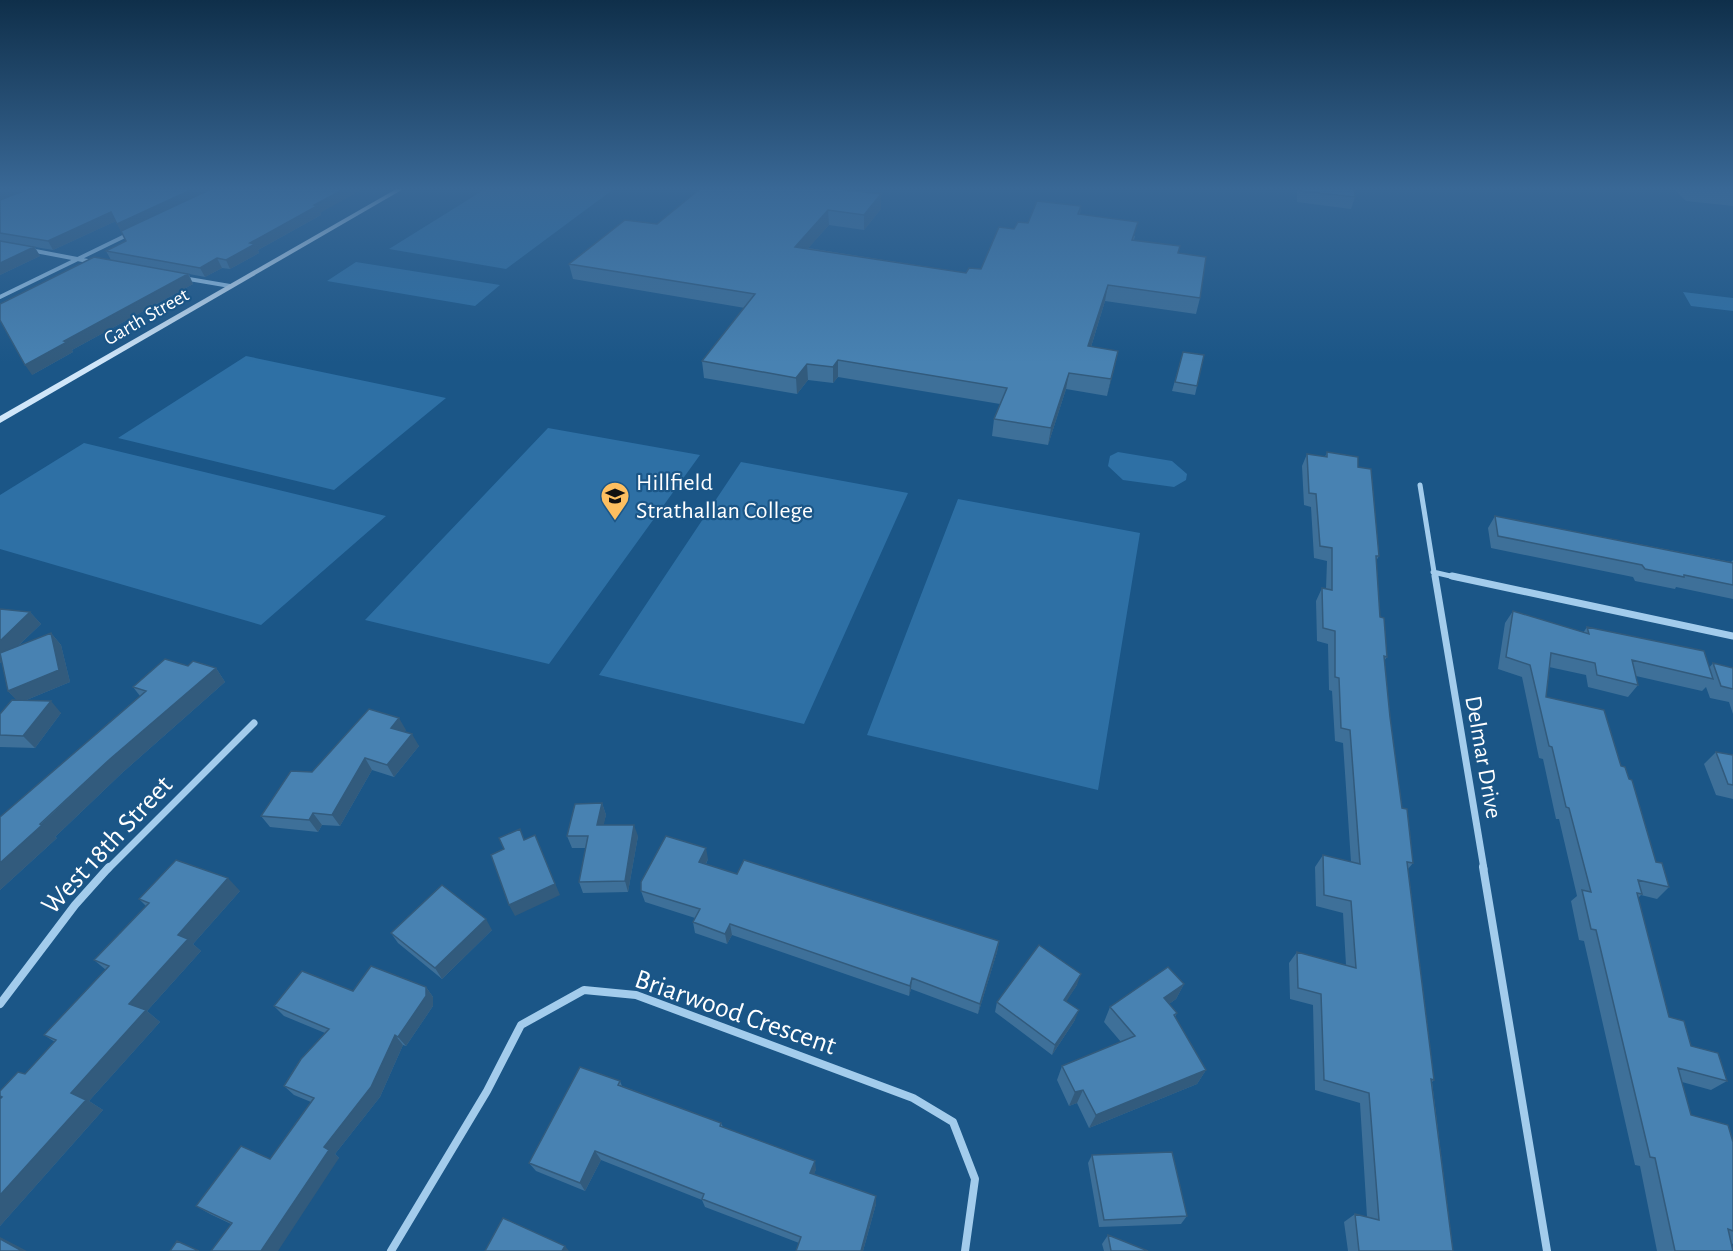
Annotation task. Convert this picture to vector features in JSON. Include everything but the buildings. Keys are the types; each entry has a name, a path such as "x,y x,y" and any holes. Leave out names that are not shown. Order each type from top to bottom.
{"main road":[{"name":"Garth Street","path":"0,420 300,246"}],"street":[{"path":"0,297 104,246"},
{"path":"22,249 101,263"},
{"path":"182,278 230,286"},
{"name":"Delmar Drive","path":"1420,485 1547,1251"},
{"path":"1433,572 1733,636"},
{"name":"West 18th Street","path":"0,1004 75,905 112,864 254,723"},
{"name":"Briarwood Crescent","path":"391,1251 487,1091 521,1025 584,990 636,995 913,1098 953,1122 975,1179 965,1251"}],"shaded area":[{"path":"393,246 536,246 506,269 389,249"},
{"path":"356,262 500,285 475,306 327,281"},
{"path":"1683,292 1733,298 1733,311 1691,306"},
{"path":"246,356 446,398 334,490 118,438"},
{"path":"548,428 700,455 549,664 365,620"},
{"path":"84,443 386,516 261,625 0,549 0,495"},
{"path":"1118,452 1172,461 1187,474 1186,480 1174,487 1123,480 1108,466 1110,456"},
{"path":"741,462 908,493 804,724 599,675"},
{"path":"958,499 1140,533 1098,790 867,735"}],"place":[{"name":"Hillfield Strathallan College","path":"615,522"}]}
